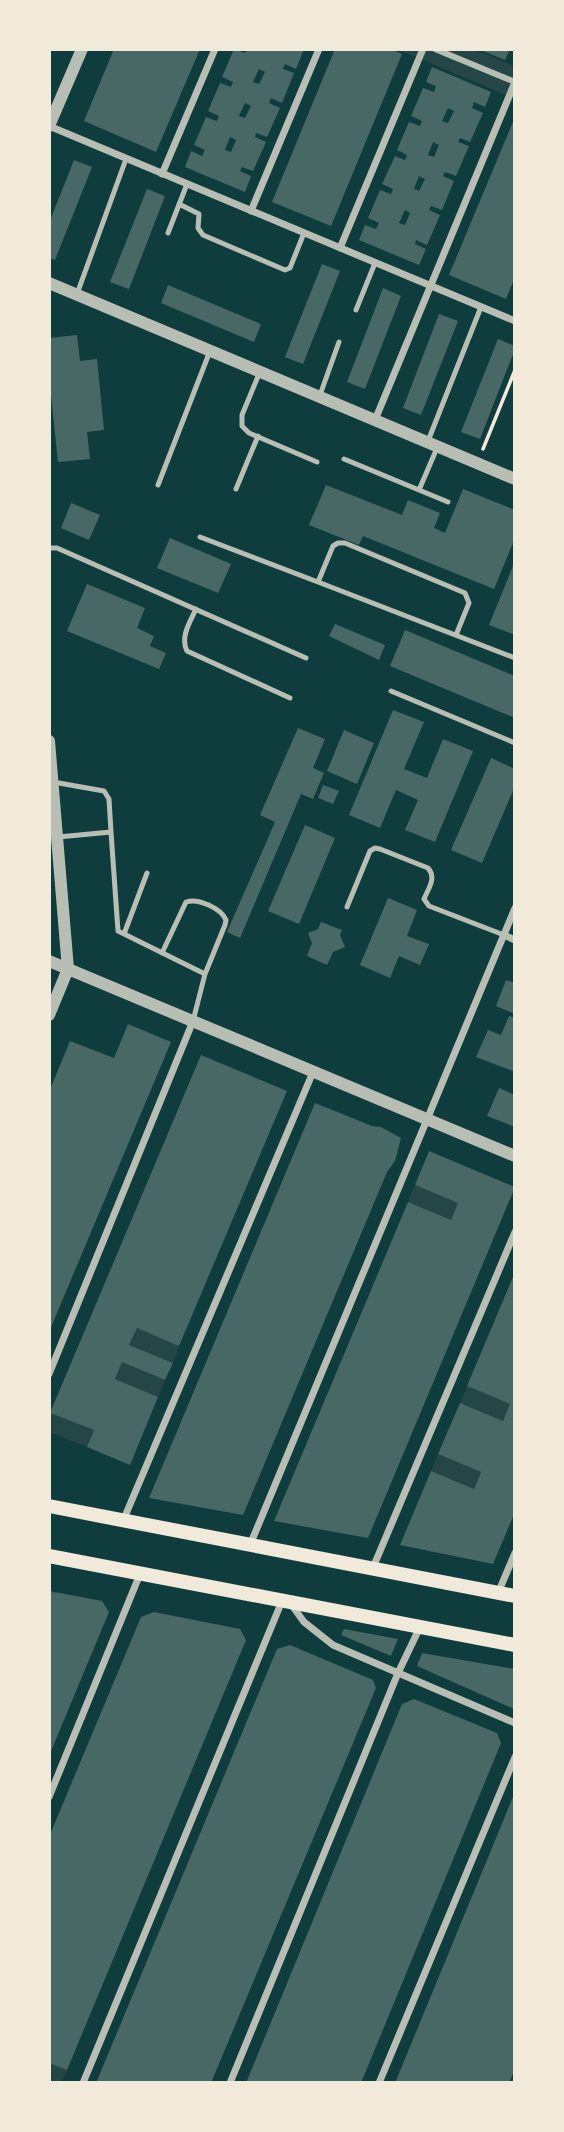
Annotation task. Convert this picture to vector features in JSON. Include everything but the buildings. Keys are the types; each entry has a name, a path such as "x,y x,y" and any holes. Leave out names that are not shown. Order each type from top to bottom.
{"main road":[{"path":"49,1506 515,1597"},
{"path":"49,1556 515,1645"}],"street":[{"path":"82,49 49,126 515,320"},
{"path":"162,174 215,49"},
{"path":"251,211 319,49"},
{"path":"340,248 423,49"},
{"path":"375,420 515,82 435,49"},
{"path":"49,283 515,479"},
{"path":"49,741 68,969 49,1015"},
{"path":"250,1545 515,908"},
{"path":"504,935 515,940"},
{"path":"49,961 515,1156"},
{"path":"49,1374 192,1021"},
{"path":"123,1521 313,1072"},
{"path":"372,1570 515,1232"},
{"path":"498,1594 515,1553"},
{"path":"49,1797 140,1573"},
{"path":"83,2083 287,1602 304,1622 333,1645 515,1723"},
{"path":"230,2083 398,1673 420,1626"},
{"path":"379,2083 515,1757"}],"lane":[{"path":"77,295 126,159"},
{"path":"168,233 187,184"},
{"path":"180,204 200,214 198,228 203,234 288,270 304,233"},
{"path":"356,310 375,263"},
{"path":"419,490 481,307"},
{"path":"319,397 338,342"},
{"path":"158,485 210,351"},
{"path":"260,372 241,420 244,430 317,462"},
{"path":"236,489 258,436"},
{"path":"344,459 447,502"},
{"path":"200,537 515,658"},
{"path":"318,582 333,547 338,543 345,543 465,593 468,608 456,635"},
{"path":"49,548 57,548 306,659"},
{"path":"196,609 184,637 187,651 290,698"},
{"path":"390,691 515,743"},
{"path":"53,782 104,791 109,799 118,931 205,974"},
{"path":"58,837 111,832"},
{"path":"347,907 370,851 375,848 428,868 433,878 424,899 429,906 504,935"},
{"path":"124,934 147,873"},
{"path":"162,953 186,902 196,901 224,915 225,925 205,974 192,1021"}],"path":[{"path":"477,463 515,370"}],"shaded area":[{"path":"397,49 473,49 515,66 515,99"},
{"path":"415,1185 458,1203 451,1220 408,1202"},
{"path":"137,1328 179,1346 173,1363 129,1345"},
{"path":"122,1362 165,1380 158,1397 115,1379"},
{"path":"467,1386 510,1404 503,1421 460,1403"},
{"path":"50,1413 94,1430 87,1447 49,1432"},
{"path":"438,1454 481,1472 474,1489 431,1471"},
{"path":"49,2063 67,2070 61,2083 49,2083"}]}
